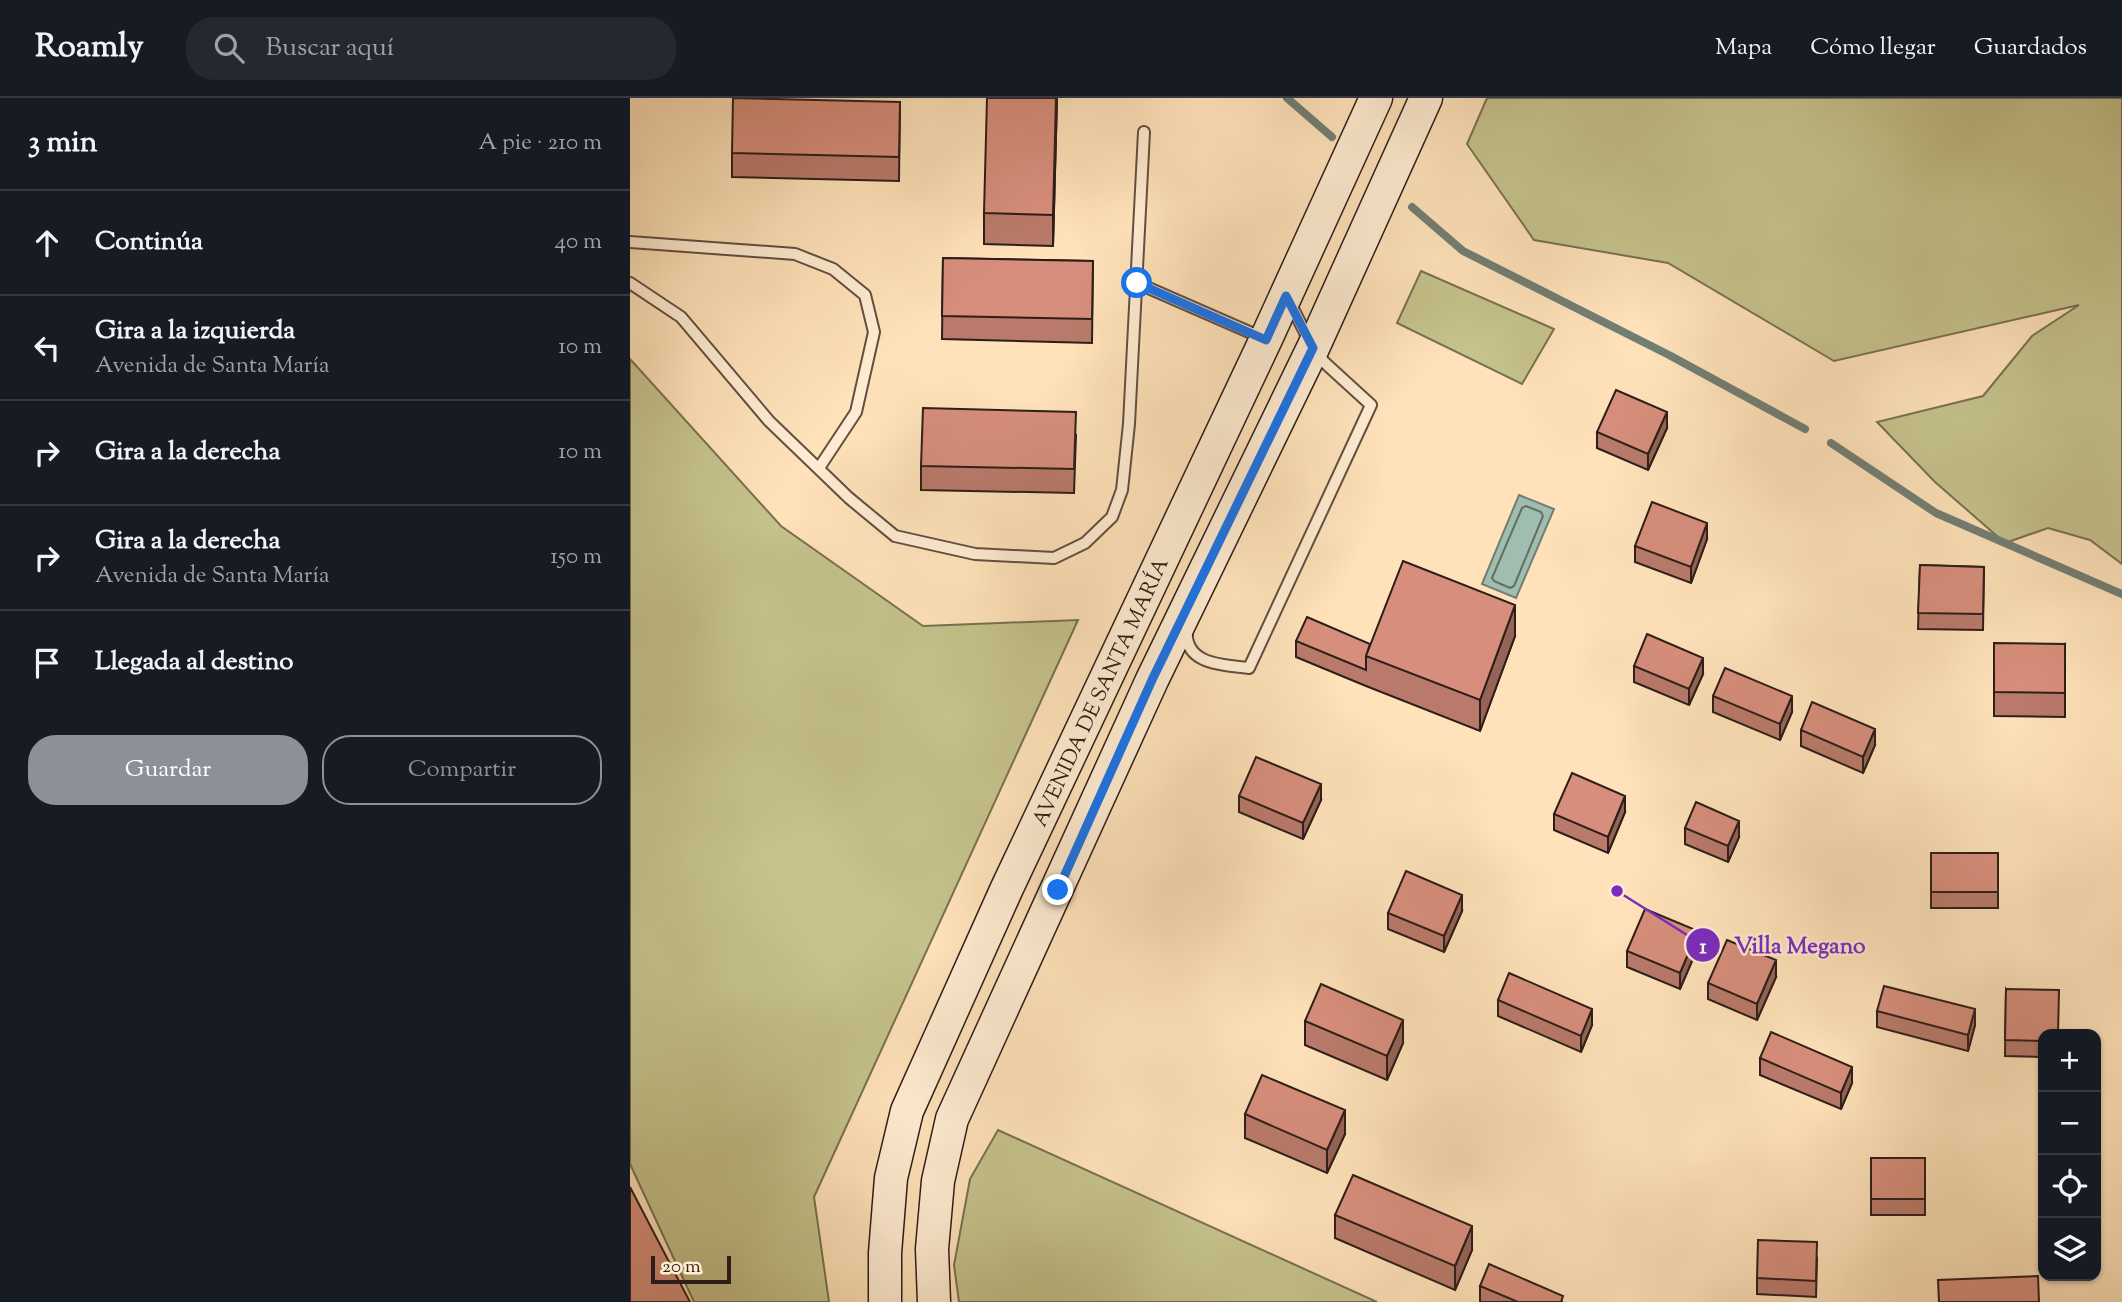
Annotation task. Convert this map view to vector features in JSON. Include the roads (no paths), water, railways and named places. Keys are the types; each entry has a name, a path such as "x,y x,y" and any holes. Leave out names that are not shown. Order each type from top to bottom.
{"street":[{"name":"AVENIDA DE SANTA MARÍA","path":"885,1302 885,1253 891,1178 907,1111 1012,876 1266,340 1376,98"},
{"name":"AVENIDA DE SANTA MARÍA","path":"934,1302 932,1249 938,1181 952,1119 1152,680 1313,348 1426,98"}],"lane":[{"path":"630,283 681,317 769,421 895,536 975,554 1054,558 1085,543 1112,517 1122,490 1129,424 1144,132"},
{"path":"630,242 795,254 833,269 865,295 874,332 856,412 819,468"},
{"path":"1137,283 1266,340"},
{"path":"1192,599 1187,635 1193,653 1205,662 1249,668 1371,405 1325,363 1313,348 1286,296"}],"water":[{"path":"1519,495 1554,509 1516,598 1482,584"}],"waterway":[{"path":"1287,98 1332,137"},
{"path":"1412,207 1463,251 1669,355 1805,429"},
{"path":"1831,443 1936,513 2122,594"}],"place":[{"name":"Villa Megano","path":"1617,891"}]}
